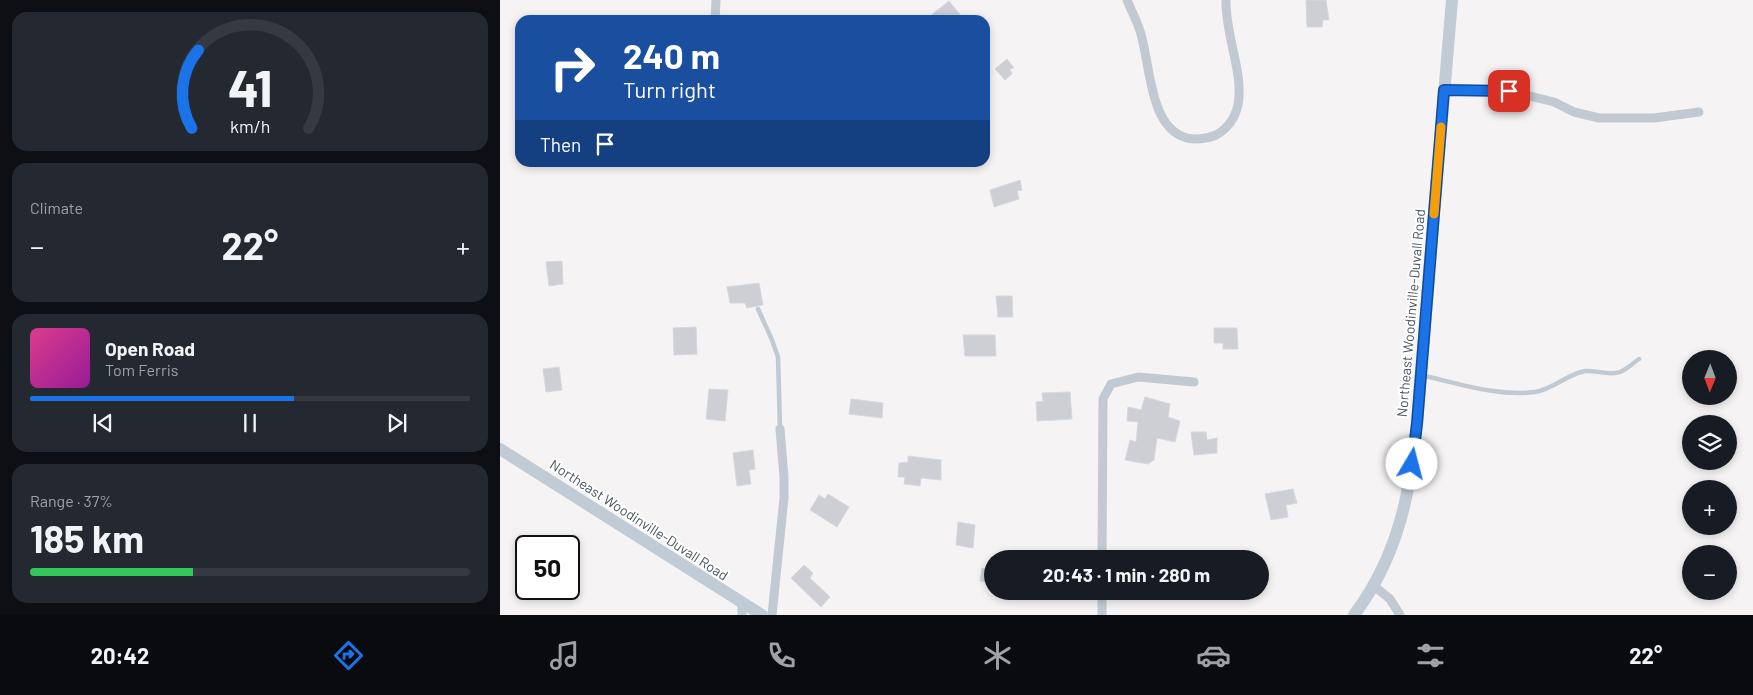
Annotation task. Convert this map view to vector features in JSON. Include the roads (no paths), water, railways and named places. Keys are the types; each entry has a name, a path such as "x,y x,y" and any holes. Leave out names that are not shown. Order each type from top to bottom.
{"main road":[{"name":"Northeast Woodinville-Duvall Road","path":"1354,615 1374,586 1393,546 1406,503 1417,424 1452,0"},
{"name":"Northeast Woodinville-Duvall Road","path":"500,449 742,609 762,615"}],"street":[{"path":"715,15 716,0"},
{"path":"1127,0 1140,30 1157,109 1166,123 1179,135 1201,139 1214,136 1222,131 1234,116 1238,106 1239,94 1227,27 1226,0"},
{"path":"1444,90 1509,91 1554,102 1574,112 1599,118 1654,118 1699,112"},
{"path":"1102,550 1103,399 1111,384 1138,377 1194,382"},
{"path":"772,615 784,498 780,430"},
{"path":"1374,586 1390,599 1400,615"},
{"path":"1102,600 1102,615"}],"lane":[{"path":"758,309 778,357 780,430"},
{"path":"1421,375 1493,390 1523,393 1537,392 1573,374 1585,371 1612,374 1619,372 1639,359"}]}
